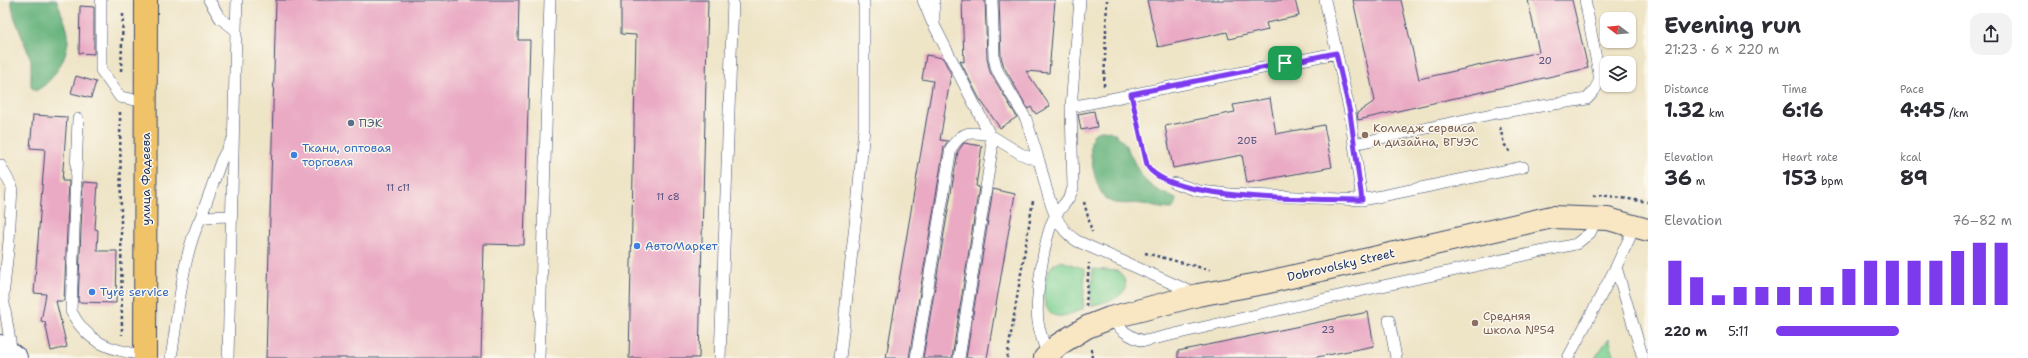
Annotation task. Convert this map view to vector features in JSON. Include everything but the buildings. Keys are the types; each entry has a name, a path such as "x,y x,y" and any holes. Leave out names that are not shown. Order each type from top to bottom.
{"main road":[{"name":"улица Фадеева","path":"145,356 146,0"},
{"name":"Dobrovolsky Street","path":"1046,357 1058,345 1087,327 1110,318 1198,295 1264,283 1552,217 1597,218 1641,228"}],"lane":[{"path":"101,0 101,70 120,97 146,102"},
{"path":"209,0 220,18 236,30"},
{"path":"228,358 237,0"},
{"path":"539,358 550,0"},
{"path":"720,358 733,0"},
{"path":"840,358 857,207 864,128 864,0"},
{"path":"923,0 990,135 992,150 959,358"},
{"path":"934,0 934,24"},
{"path":"992,0 994,58 997,70 1026,119 1056,216 1062,230 1077,241 1198,295"},
{"path":"1046,357 1038,321 1038,296 1046,245 1056,216 1070,198 1073,188 1071,107 1080,0"},
{"path":"1325,0 1350,113 1362,200"},
{"path":"1354,144 1496,113 1587,99 1594,91 1600,80 1585,0"},
{"path":"1071,107 1336,53"},
{"path":"78,119 71,311 78,325 98,342 122,352 145,356"},
{"path":"916,358 951,148 957,139 974,131 990,135 1021,154 1039,161"},
{"path":"171,358 184,274 194,232 201,217 221,161 233,140"},
{"path":"0,165 12,187 9,241 3,297 9,353"},
{"path":"1175,183 1199,191 1230,194 1362,200 1523,168"},
{"path":"201,217 231,216"},
{"path":"1110,318 1136,340 1145,341 1364,290 1576,244 1590,233 1597,218"},
{"path":"1568,358 1616,267 1641,228"},
{"path":"1616,267 1643,358"},
{"path":"1389,320 1396,358"}],"path":[{"path":"1104,100 1107,0"},
{"path":"122,352 120,97 124,8"},
{"path":"1131,94 1147,165 1150,171 1156,175 1175,183"},
{"path":"1073,188 1084,202 1094,236"},
{"path":"1587,197 1602,195 1648,202"},
{"path":"1007,358 1033,199"},
{"path":"1137,251 1198,268 1214,270"}],"green space":[{"path":"11,0 57,0 66,25 68,37 65,56 49,81 35,91 31,87 31,60 14,16"},
{"path":"1104,130 1113,133 1125,144 1138,170 1149,184 1159,191 1176,199 1176,205 1172,209 1142,204 1119,204 1106,199 1099,187 1091,158 1091,141 1093,135 1096,132"},
{"path":"1061,261 1085,269 1083,309 1068,315 1056,316 1048,310 1045,304 1044,290 1047,275 1050,269 1054,264"},
{"path":"1093,269 1118,271 1124,279 1126,286 1124,291 1113,299 1090,306"},
{"path":"1609,338 1615,358 1595,358"}],"place":[{"name":"ПЭК","path":"351,123"},
{"name":"Колледж сервиса и дизайна, ВГУЭС","path":"1365,135"},
{"name":"Ткани, оптовая торговля","path":"294,155"},
{"name":"АвтоМаркет","path":"637,246"},
{"name":"Tyre service","path":"92,292"},
{"name":"Средняя школа №54","path":"1475,323"}],"route":[{"path":"1336,53 1350,113 1362,200 1276,197 1199,191 1175,183 1150,171 1147,165 1131,94 1285,63 1336,53"}]}
